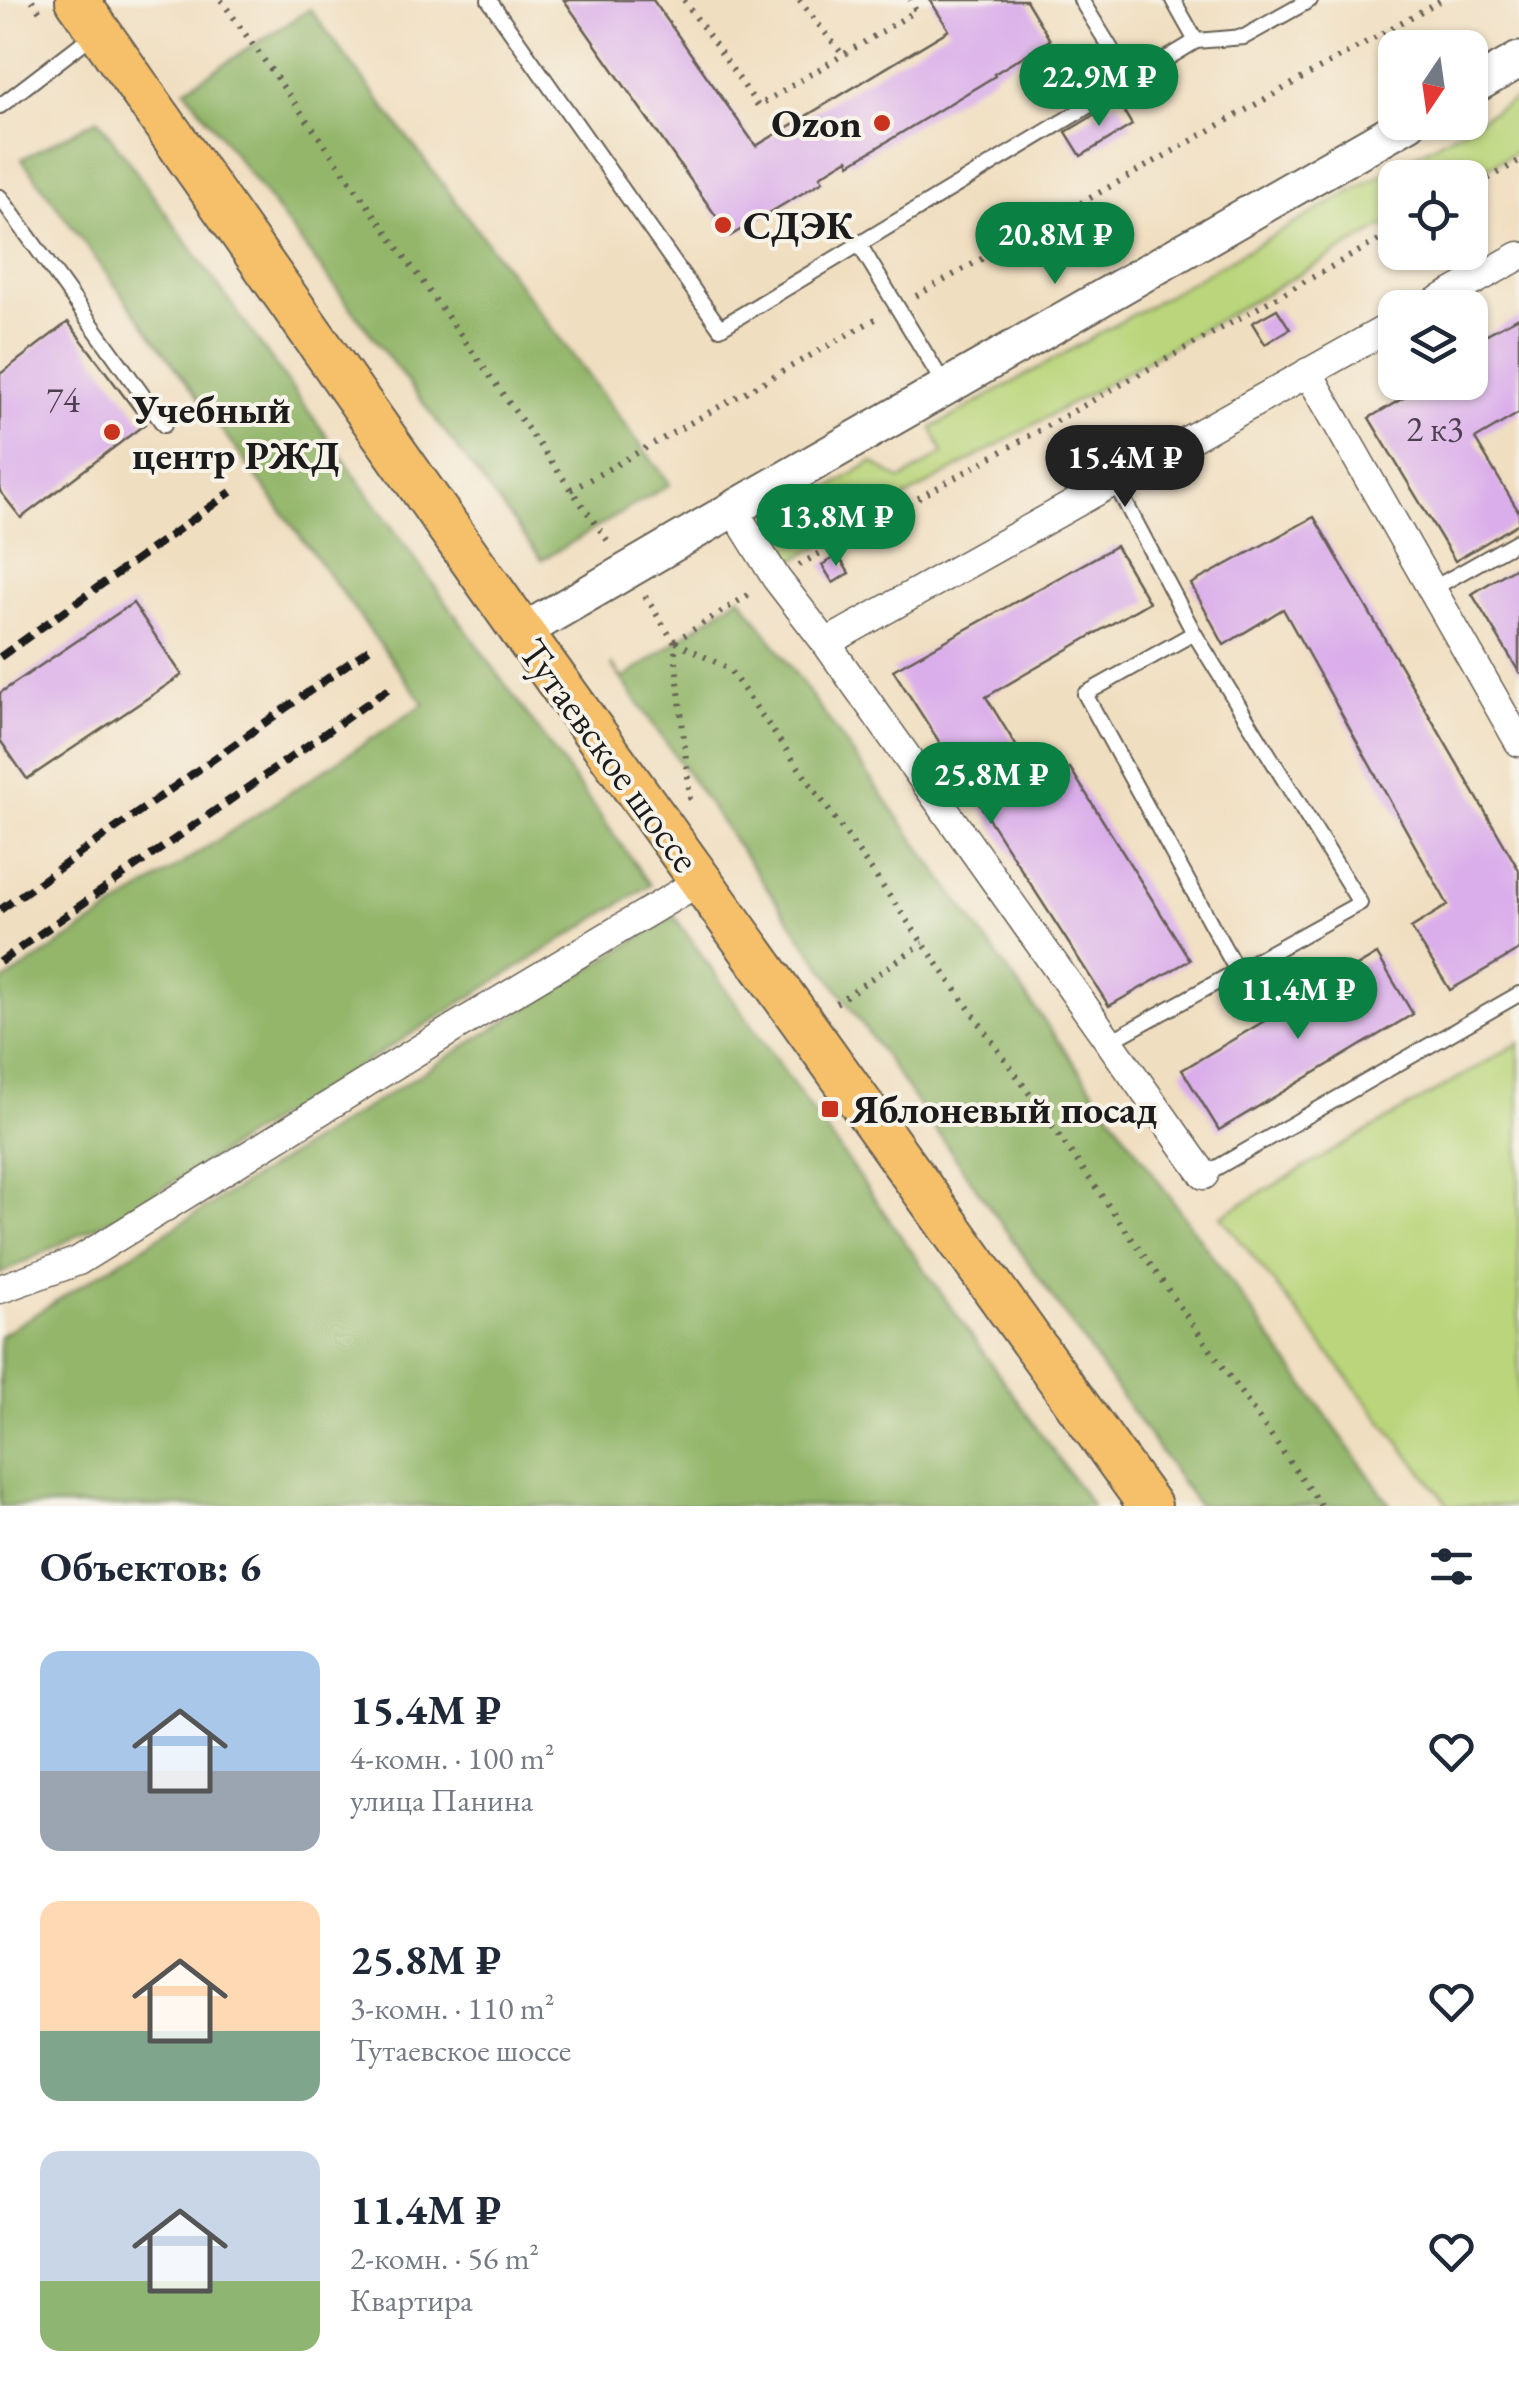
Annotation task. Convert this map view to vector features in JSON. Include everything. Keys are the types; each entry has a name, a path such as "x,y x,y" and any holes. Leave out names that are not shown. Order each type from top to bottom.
{"main road":[{"name":"Тутаевское шоссе","path":"88,16 700,882 1150,1506"}],"street":[{"path":"1488,78 1519,60"},
{"path":"522,632 1378,140"},
{"path":"1458,290 1519,256"},
{"path":"826,644 1378,333"},
{"path":"1308,372 1519,742"},
{"path":"732,508 776,578 1204,1175"},
{"path":"0,1289 78,1261 459,1025 700,882"}],"lane":[{"path":"490,0 720,328 1196,41 1244,37 1310,0"},
{"path":"1081,0 1130,80"},
{"path":"1173,0 1196,41"},
{"path":"0,106 88,16"},
{"path":"0,197 164,424"},
{"path":"859,244 946,387"},
{"path":"1109,1042 1360,903 1194,633 1115,483"},
{"path":"1432,589 1519,540"},
{"path":"1194,633 1085,694 1238,971"},
{"path":"1204,1175 1519,994"}],"path":[{"path":"221,0 571,491 1442,0"},
{"path":"684,0 758,106 916,11 910,0"},
{"path":"799,0 843,56"},
{"path":"1488,179 1519,161"},
{"path":"674,642 776,578 1378,241"},
{"path":"674,642 690,798 700,812"},
{"path":"674,642 729,669 1321,1506"},
{"path":"802,1023 923,943"}],"green space":[{"path":"310,9 670,484 542,560 185,89"},
{"path":"1519,97 1519,150 1488,167 1488,160 1407,160 1443,140 1488,140 1488,114"},
{"path":"98,119 650,885 129,1210 0,1274 0,984 424,704 22,159"},
{"path":"1378,177 1378,230 782,567 771,552 774,538 789,513 872,462 901,480 943,453 932,428"},
{"path":"740,596 1391,1506 1198,1506 611,664 623,679"},
{"path":"674,916 1092,1506 0,1506 0,1336"},
{"path":"1519,1043 1519,1506 1449,1506 1221,1216"}],"building":[{"path":"564,0 653,0 756,146 949,30 930,0 1026,0 1050,40 850,164 848,159 820,176 823,181 730,236"},
{"path":"1118,101 1132,125 1081,156 1066,132"},
{"path":"1277,309 1290,329 1265,344 1252,323"},
{"path":"1519,317 1519,413 1475,439 1519,512 1519,523 1455,561 1369,418 1400,400 1488,400 1488,333"},
{"path":"68,322 145,424 21,518 0,491 0,374"},
{"path":"1314,517 1519,870 1519,950 1450,990 1411,928 1448,905 1283,609 1224,645 1191,584"},
{"path":"1116,546 1149,602 986,697 1040,784 1070,768 1190,960 1109,1006 893,670"},
{"path":"838,555 849,573 833,583 822,565"},
{"path":"1519,565 1519,672 1472,594"},
{"path":"133,603 182,675 27,779 0,740 0,693"},
{"path":"1377,954 1413,1014 1219,1130 1182,1070"}],"railway":[{"path":"0,657 231,492"},
{"path":"0,910 372,647"},
{"path":"0,962 392,686"}],"place":[{"name":"Ozon","path":"882,123"},
{"name":"СДЭК","path":"723,225"},
{"name":"Учебный центр РЖД","path":"112,432"},
{"name":"Яблоневый посад","path":"830,1109"}]}
